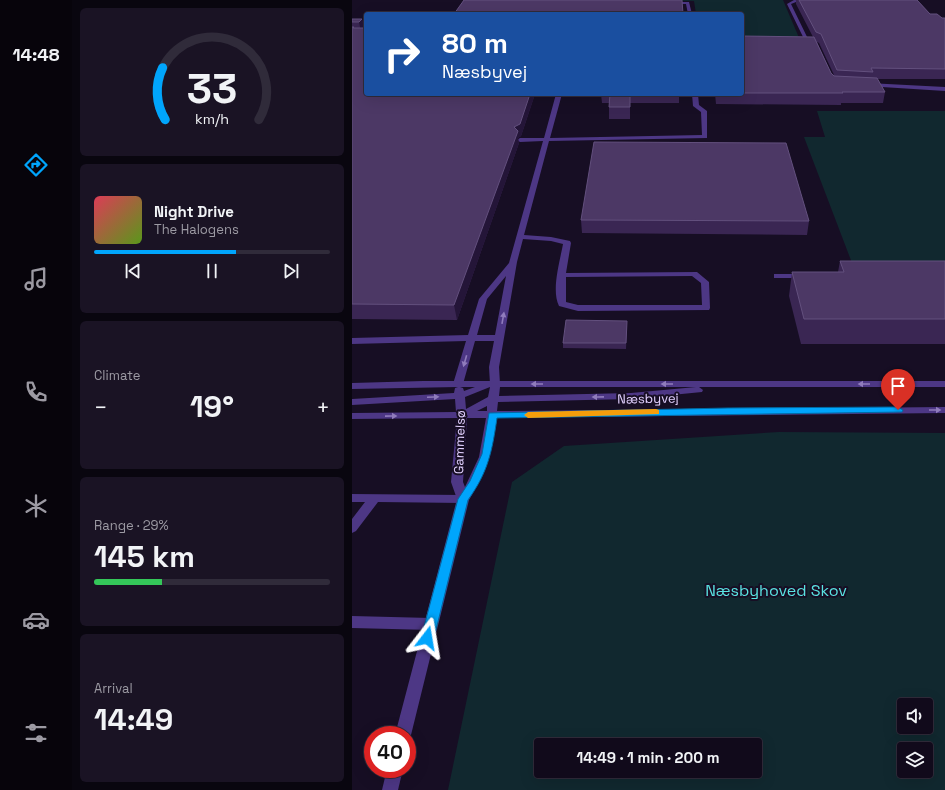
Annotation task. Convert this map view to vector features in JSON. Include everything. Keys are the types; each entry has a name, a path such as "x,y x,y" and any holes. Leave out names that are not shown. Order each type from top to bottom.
{"street":[{"path":"808,42 789,4 795,1 818,1"},
{"path":"664,3 688,3 690,12"},
{"path":"793,42 808,42 816,44"},
{"path":"863,84 945,89"},
{"path":"352,402 459,396 495,384 494,367 513,262 558,96"},
{"path":"520,140 545,141 705,137 704,111 696,106 695,96"},
{"path":"520,237 551,239 567,243 562,275 560,293 562,304 578,308 706,308 705,282 694,274 562,275"},
{"path":"458,384 483,299 513,262"},
{"path":"777,276 815,276"},
{"path":"352,341 423,338 500,338"},
{"name":"Næsbyvej","path":"352,386 458,384 945,384"},
{"name":"Gammelsø","path":"458,384 462,415 458,482 463,499"},
{"name":"Gammelsø","path":"405,726 463,499 475,482 487,454 493,416 495,384"},
{"path":"462,415 493,400 631,396 762,384"},
{"name":"Næsbyvej","path":"352,416 493,416 728,411 945,410"},
{"path":"352,498 463,499"},
{"path":"352,528 375,498"},
{"path":"352,622 431,624"},
{"path":"390,790 393,778"}],"green space":[{"path":"626,0 783,0 800,40 744,39 744,12 696,12 694,1"},
{"path":"817,111 945,111 945,263 852,263 804,137 825,137"},
{"name":"Næsbyhoved Skov","path":"779,432 945,433 945,790 448,790 512,482 564,446"}],"building":[{"path":"464,0 682,0 683,12 558,12 455,12"},
{"path":"799,0 917,0 930,14 937,14 942,18 945,18 945,69 871,68 873,72 837,70 821,34 816,32"},
{"path":"352,19 362,19 359,22 352,22"},
{"path":"352,27 354,27 353,28 364,28 364,96 529,96 520,124 514,127 518,131 454,305 352,304"},
{"path":"744,36 814,37 831,73 834,76 877,78 885,92 842,92 843,93 744,93"},
{"path":"610,96 630,96 630,107 609,107"},
{"path":"594,142 786,143 809,221 581,220"},
{"path":"840,261 945,261 945,319 804,319 792,272 844,272"},
{"path":"566,320 627,321 626,343 563,343"}],"slow traffic":[{"path":"528,415 656,412"}],"route":[{"path":"427,638 463,499 475,482 487,454 493,416 728,411 898,410"}]}
